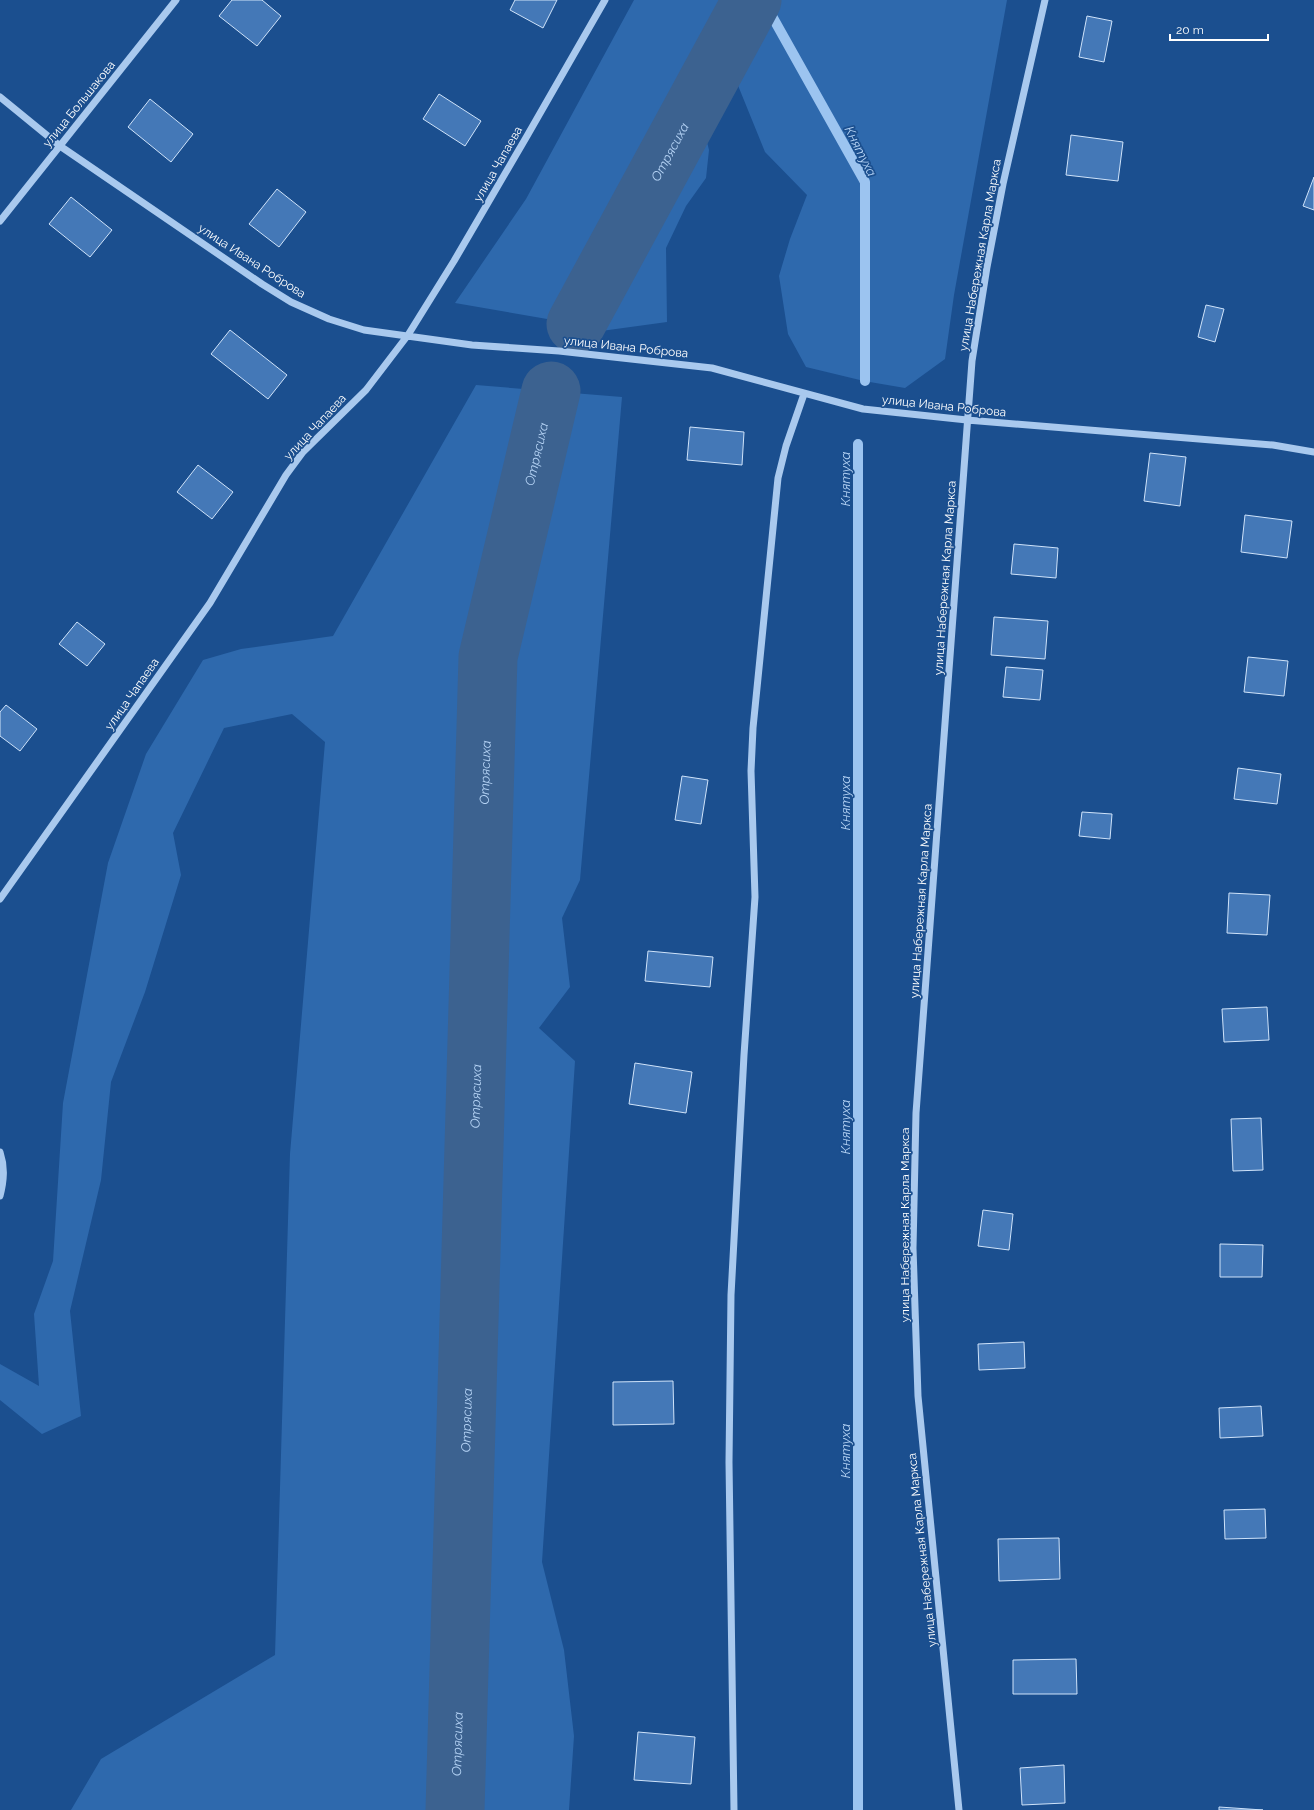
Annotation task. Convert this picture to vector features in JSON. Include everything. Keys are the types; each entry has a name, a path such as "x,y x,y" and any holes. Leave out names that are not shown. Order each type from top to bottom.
{"street":[{"name":"улица Большакова","path":"0,221 176,0"},
{"name":"улица Чапаева","path":"0,900 210,603 286,474 303,452 366,390 408,335 512,163 604,0"},
{"name":"улица Набережная Карла Маркса","path":"959,1810 918,1396 913,1248 916,1113 972,361 988,259 1044,0"},
{"name":"улица Ивана Роброва","path":"0,97 60,146 262,284 291,302 329,319 364,330 472,345 558,351 712,368 740,374 804,394 863,409 967,420 1273,445 1314,452"},
{"path":"734,1810 729,1462 731,1295 744,1055 755,897 751,756 778,478 786,446 804,394"},
{"path":"0,1152 3,1161 4,1178 0,1196"}],"shaded area":[{"path":"634,0 1007,0 954,295 945,359 905,388 864,381 806,367 788,334 779,276 790,239 807,195 765,152 737,83 702,121 709,150 706,178 686,206 666,248 667,322 594,332 576,324 455,303 526,199"},
{"path":"476,385 622,397 580,880 562,918 570,987 539,1028 575,1061 542,1562 564,1650 574,1736 569,1810 71,1810 101,1759 275,1655 290,1154 325,742 292,714 224,728 173,833 181,875 145,992 111,1082 101,1180 70,1311 81,1416 42,1434 0,1400 0,1364 39,1386 34,1314 53,1261 63,1103 108,863 146,754 203,660 241,649 333,636"}],"building":[{"path":"232,0 262,0 281,16 257,46 219,16"},
{"path":"515,0 557,0 543,28 510,10"},
{"path":"1087,16 1112,21 1104,62 1079,57"},
{"path":"439,94 481,121 465,146 423,119"},
{"path":"150,99 193,134 171,162 128,127"},
{"path":"1071,135 1123,142 1118,181 1066,175"},
{"path":"1314,177 1314,210 1303,206"},
{"path":"277,189 306,212 279,247 249,224"},
{"path":"71,197 112,230 90,257 49,224"},
{"path":"1206,305 1224,309 1215,342 1198,337"},
{"path":"230,330 287,375 268,399 211,354"},
{"path":"690,427 744,432 742,465 687,460"},
{"path":"1150,453 1186,457 1180,506 1144,501"},
{"path":"198,465 233,492 212,519 177,492"},
{"path":"1245,515 1292,521 1287,558 1241,552"},
{"path":"1014,544 1058,548 1056,578 1011,574"},
{"path":"994,617 1048,621 1045,659 991,655"},
{"path":"77,622 105,644 87,666 59,644"},
{"path":"1248,657 1288,661 1284,696 1244,692"},
{"path":"1006,667 1043,670 1040,700 1003,697"},
{"path":"6,705 37,729 20,751 0,736 0,712"},
{"path":"1238,768 1281,774 1277,804 1234,799"},
{"path":"682,776 708,780 701,824 675,820"},
{"path":"1082,812 1112,814 1110,839 1079,836"},
{"path":"1229,893 1270,895 1267,935 1227,933"},
{"path":"648,951 713,957 710,987 645,981"},
{"path":"1267,1007 1269,1040 1224,1042 1222,1009"},
{"path":"635,1063 692,1072 686,1113 629,1104"},
{"path":"1261,1118 1263,1170 1233,1171 1231,1119"},
{"path":"983,1210 1013,1214 1009,1250 978,1246"},
{"path":"1220,1244 1263,1245 1262,1277 1220,1277"},
{"path":"1024,1342 1025,1368 979,1370 978,1344"},
{"path":"673,1381 674,1424 613,1425 613,1382"},
{"path":"1261,1406 1263,1436 1220,1438 1219,1408"},
{"path":"1265,1509 1266,1538 1225,1539 1224,1510"},
{"path":"1059,1538 1060,1579 999,1581 998,1539"},
{"path":"1076,1659 1077,1694 1013,1694 1013,1660"},
{"path":"638,1732 695,1737 691,1784 634,1780"},
{"path":"1064,1765 1065,1803 1022,1805 1020,1768"},
{"path":"1219,1807 1263,1810 1219,1810"}],"waterway":[{"name":"Отрясиха","path":"576,324 752,0"},
{"name":"Княтуха","path":"763,0 865,182 865,381"},
{"name":"Отрясиха","path":"455,1810 488,657 551,391"},
{"name":"Княтуха","path":"858,444 858,1810"}]}
